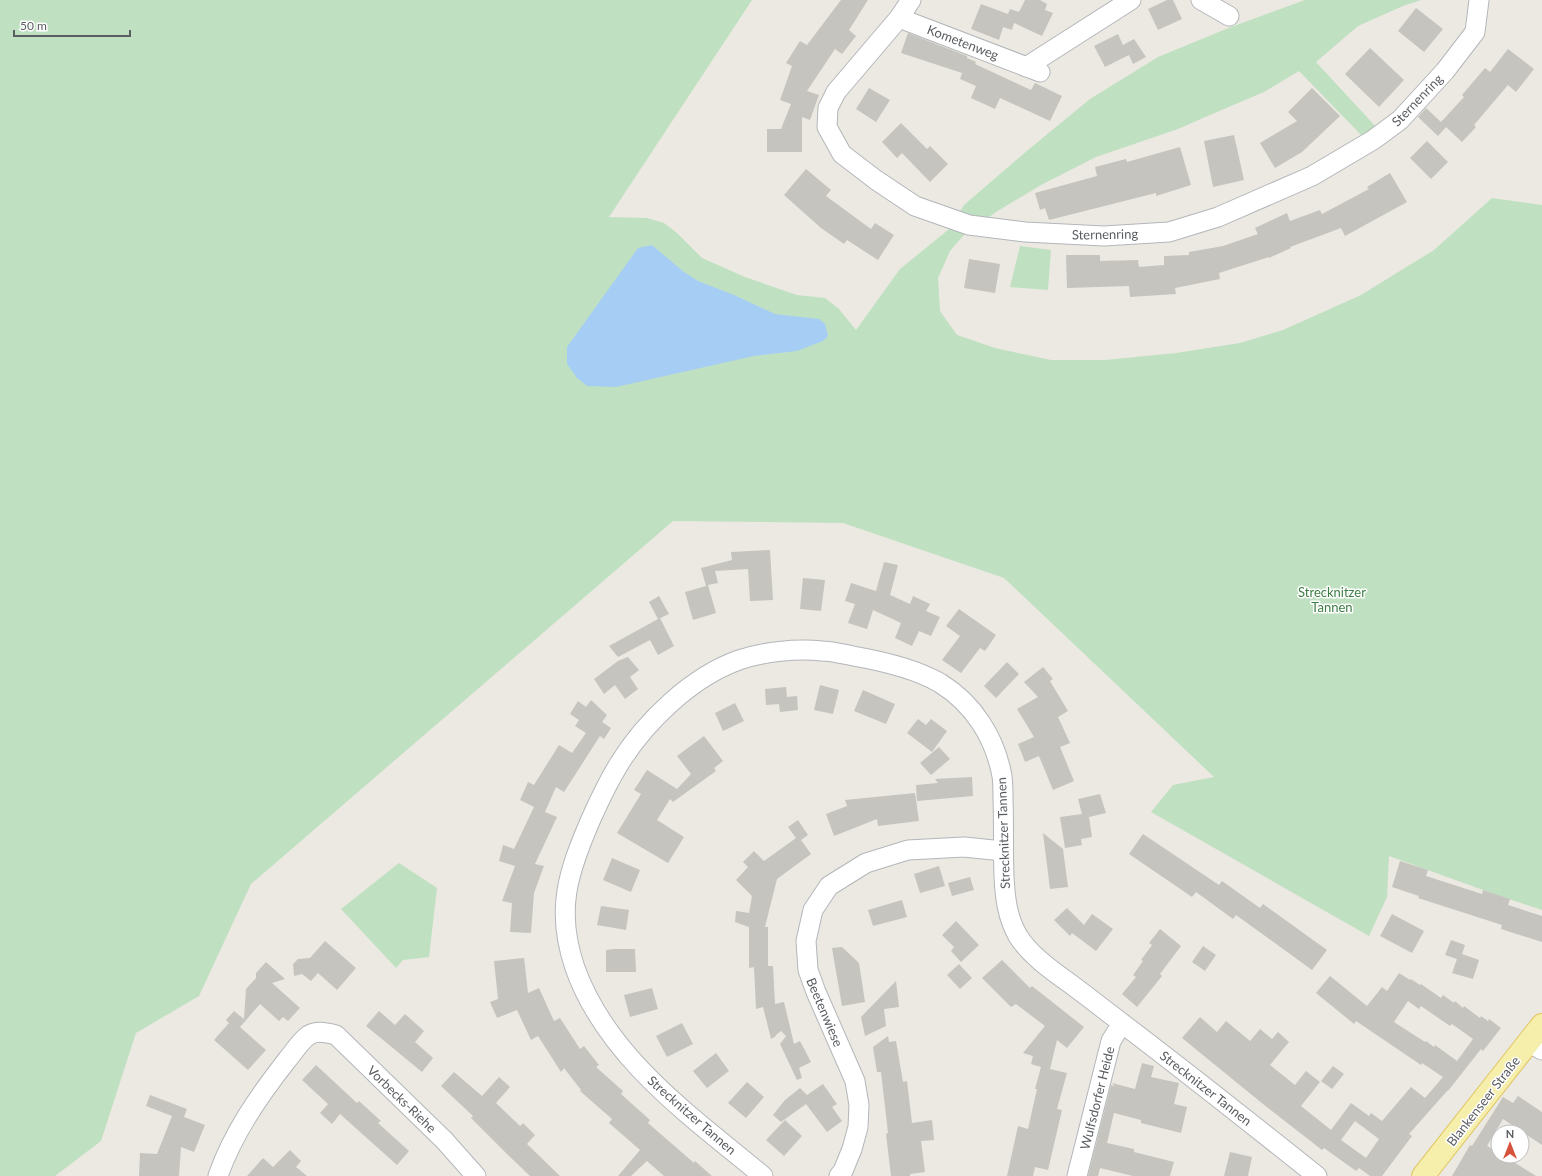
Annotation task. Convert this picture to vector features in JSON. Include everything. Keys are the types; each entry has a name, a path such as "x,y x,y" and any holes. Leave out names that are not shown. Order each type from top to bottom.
{"main road":[{"name":"Blankenseer Straße","path":"1423,1176 1535,1046 1542,1025"}],"street":[{"name":"Sternenring","path":"910,0 900,18 836,92 828,108 827,127 842,154 876,180 915,206 969,225 1025,232 1104,236 1169,232 1218,217 1312,176 1373,140 1400,120 1445,70 1475,32 1479,0"},
{"name":"Kometenweg","path":"900,18 1033,69 1131,0"},
{"path":"1201,0 1229,16"},
{"name":"Strecknitzer Tannen","path":"763,1176 662,1091 623,1049 599,1017 585,992 567,941 565,918 566,891 575,856 600,799 619,764 640,736 683,691 709,673 740,659 778,651 822,650 874,659 911,670 940,683 967,703 985,727 995,750 1002,778 1003,851 1006,906 1018,936 1040,962 1122,1023 1317,1176"},
{"name":"Beetenwiese","path":"839,1176 843,1171 852,1149 858,1127 860,1105 855,1081 816,992 808,970 806,941 813,910 829,886 866,862 908,850 964,847 1003,851"},
{"name":"Wulfsdorfer Heide","path":"1078,1176 1111,1041 1122,1023"},
{"name":"Vorbecks-Riehe","path":"218,1176 225,1156 235,1136 267,1086 300,1044 310,1035 321,1031 336,1035 444,1140 476,1176"}],"green space":[{"path":"0,0 752,0 609,217 647,218 664,223 677,233 702,258 745,277 797,295 825,298 839,309 856,330 900,269 948,230 964,205 1090,99 1158,57 1231,27 1305,0 1421,0 1403,6 1358,26 1316,62 1378,129 1365,139 1299,71 1264,92 1178,129 1096,157 1041,185 996,212 964,235 950,251 938,278 940,311 957,335 995,348 1051,360 1105,360 1176,353 1240,343 1283,330 1361,295 1434,250 1492,198 1542,205 1542,910 1389,856 1387,897 1369,936 1151,812 1173,785 1214,777 1004,578 843,523 673,521 251,884 199,996 136,1033 101,1141 55,1176 0,1176"},
{"path":"1020,246 1051,250 1048,290 1010,287"},
{"path":"399,863 437,888 429,957 403,960 396,968 341,909"}],"water":[{"path":"652,245 684,272 698,281 734,295 775,314 819,319 825,324 828,336 823,341 797,351 754,356 616,387 587,386 577,378 567,364 567,347 638,248"}],"building":[{"path":"841,0 868,0 849,30 856,36 842,54 835,49 807,91 819,95 810,120 802,117 802,152 767,152 767,129 781,129 791,104 780,100 792,66 786,63 800,41 807,45"},
{"path":"1025,0 1040,0 1047,4 1045,10 1053,13 1042,36 1014,23 1012,30 1003,27 999,40 971,29 981,4 1008,14 1010,9 1019,12"},
{"path":"1167,0 1173,0 1182,19 1158,30 1148,9"},
{"path":"1416,8 1443,29 1424,52 1398,31"},
{"path":"908,33 967,56 967,58 976,62 975,64 1031,90 1035,83 1062,96 1050,121 1000,98 995,109 971,98 976,86 960,79 962,73 901,53"},
{"path":"1118,34 1123,45 1134,39 1146,57 1133,64 1129,55 1105,67 1094,46"},
{"path":"1370,48 1404,80 1379,107 1345,74"},
{"path":"1508,49 1534,69 1516,92 1508,85 1474,125 1476,127 1462,142 1446,127 1438,136 1418,117 1426,108 1441,122 1464,97 1462,95 1485,68 1490,72"},
{"path":"869,88 890,100 876,122 856,109"},
{"path":"1312,88 1340,116 1302,152 1275,168 1260,143 1297,121 1288,112"},
{"path":"901,123 927,149 930,146 948,164 930,182 902,153 897,158 882,142"},
{"path":"1234,135 1244,180 1213,187 1204,141"},
{"path":"1427,141 1448,162 1431,179 1410,158"},
{"path":"1180,147 1191,185 1156,196 1156,193 1049,220 1045,208 1040,210 1035,193 1097,176 1095,167 1126,159 1127,162"},
{"path":"806,169 831,190 826,196 871,229 875,223 894,235 878,260 847,240 844,244 821,228 784,195"},
{"path":"1390,173 1407,202 1345,236 1341,228 1290,247 1291,248 1269,258 1219,273 1220,279 1175,288 1176,294 1130,297 1129,286 1067,288 1066,255 1100,255 1100,261 1138,260 1139,267 1164,265 1164,256 1189,255 1189,252 1223,246 1258,234 1255,228 1287,213 1290,221 1320,210 1322,214 1369,189 1367,187"},
{"path":"969,259 1000,264 995,293 964,288"},
{"path":"770,550 773,600 750,601 748,569 715,571 718,583 708,585 716,613 693,620 685,592 706,586 701,568 732,560 731,552"},
{"path":"884,562 898,565 890,595 910,604 913,596 930,604 926,611 940,617 931,636 919,631 912,646 895,638 901,623 873,610 867,629 848,623 855,604 845,601 851,583 876,591"},
{"path":"803,578 825,580 821,611 800,609"},
{"path":"659,596 669,614 660,618 674,646 658,655 650,640 618,657 609,646 658,619 649,602"},
{"path":"959,609 996,635 985,651 980,648 961,673 942,660 960,636 946,626"},
{"path":"628,657 639,670 630,677 638,689 625,699 615,685 604,694 594,679 618,661"},
{"path":"1007,662 1019,674 996,698 984,686"},
{"path":"1043,667 1053,679 1050,681 1068,711 1058,717 1070,743 1060,747 1074,781 1053,790 1039,756 1025,762 1018,744 1034,737 1017,709 1038,697 1024,682"},
{"path":"820,685 839,690 833,714 814,710"},
{"path":"786,687 787,697 797,696 798,710 780,712 779,704 766,705 765,689"},
{"path":"863,690 895,704 886,724 854,711"},
{"path":"591,700 607,715 602,722 611,728 604,739 600,736 564,792 556,787 545,812 557,817 535,864 544,866 534,893 531,933 510,932 512,903 502,901 515,866 499,861 503,845 514,849 534,807 520,800 528,782 534,785 559,745 572,753 586,733 575,726 579,720 570,714 578,701 586,707"},
{"path":"735,703 744,721 723,731 715,713"},
{"path":"918,719 926,725 931,719 947,731 932,752 907,733"},
{"path":"704,736 723,761 714,768 716,771 673,802 670,799 657,820 684,837 668,863 617,833 641,794 634,790 647,770 677,789 691,774 677,756"},
{"path":"939,747 950,759 931,775 920,763"},
{"path":"972,777 973,796 917,801 916,785 938,783 935,779"},
{"path":"915,793 919,821 878,826 877,819 834,836 826,814 847,806 845,800"},
{"path":"1100,794 1106,813 1089,817 1092,837 1081,839 1082,845 1065,848 1060,817 1082,814 1078,799"},
{"path":"798,820 808,835 801,840 811,854 777,879 765,927 768,927 768,966 773,966 775,1004 784,1002 794,1044 800,1041 811,1062 799,1068 802,1078 797,1080 780,1044 786,1036 781,1031 771,1039 763,1007 756,1009 754,967 749,968 749,927 735,922 736,911 749,913 752,896 736,880 748,867 743,862 754,851 764,861 796,838 788,827"},
{"path":"1043,833 1063,849 1068,887 1050,889"},
{"path":"1143,834 1219,885 1222,881 1260,908 1263,904 1327,950 1312,970 1236,915 1233,919 1196,892 1192,897 1129,854"},
{"path":"612,858 640,870 631,892 603,880"},
{"path":"1400,861 1428,870 1426,876 1482,894 1483,890 1510,899 1508,905 1542,916 1542,942 1501,929 1502,925 1418,898 1419,896 1392,887"},
{"path":"939,866 945,886 920,893 914,874"},
{"path":"970,877 974,890 952,896 948,883"},
{"path":"902,900 907,917 873,926 868,910"},
{"path":"601,906 629,910 626,930 597,925"},
{"path":"1067,908 1084,925 1092,914 1113,929 1096,951 1072,933 1070,936 1054,920"},
{"path":"1392,914 1424,931 1412,953 1380,936"},
{"path":"956,921 979,945 961,962 951,951 954,947 942,935"},
{"path":"1160,929 1181,946 1160,974 1162,976 1137,1007 1122,994 1136,977 1133,975 1143,961 1141,960 1152,945 1149,943"},
{"path":"1451,940 1465,945 1462,954 1479,960 1473,979 1452,973 1457,959 1445,955"},
{"path":"325,941 356,968 337,990 318,973 311,981 302,974 294,976 293,964 298,959 310,958"},
{"path":"1203,946 1216,955 1205,971 1192,962"},
{"path":"842,947 859,963 865,1002 842,1006 832,948"},
{"path":"635,949 636,972 606,972 606,950"},
{"path":"524,958 528,993 539,988 554,1021 560,1018 580,1049 584,1046 599,1065 596,1067 623,1091 621,1094 650,1120 648,1123 694,1163 695,1161 712,1176 664,1176 647,1161 631,1176 618,1176 640,1150 609,1123 612,1119 580,1091 581,1090 564,1068 561,1072 538,1036 531,1040 517,1010 497,1018 490,1002 498,999 494,961"},
{"path":"1002,960 1030,988 1032,986 1084,1027 1067,1048 1057,1040 1050,1069 1067,1073 1057,1109 1062,1110 1048,1170 1035,1167 1033,1176 1007,1176 1018,1126 1028,1129 1037,1089 1035,1089 1041,1067 1031,1064 1033,1056 1023,1053 1045,1026 1016,1004 1011,1007 982,978"},
{"path":"266,962 285,979 272,983 300,1008 288,1021 283,1017 279,1021 260,1004 240,1027 266,1050 248,1070 214,1040 229,1023 226,1020 234,1011 244,1019 246,989 256,978 256,973"},
{"path":"959,964 972,978 960,989 947,975"},
{"path":"1399,973 1420,985 1421,984 1441,998 1443,995 1454,1003 1455,1001 1463,1008 1464,1006 1480,1018 1481,1016 1488,1021 1489,1019 1501,1028 1483,1051 1481,1049 1448,1091 1409,1134 1412,1136 1382,1176 1370,1176 1359,1168 1356,1171 1324,1148 1322,1150 1182,1038 1200,1017 1217,1032 1226,1021 1250,1041 1260,1029 1272,1039 1278,1032 1289,1042 1270,1065 1295,1085 1306,1071 1320,1082 1301,1106 1331,1130 1351,1103 1369,1116 1371,1113 1382,1121 1411,1087 1425,1098 1443,1077 1422,1063 1421,1065 1356,1021 1354,1024 1316,993 1330,976 1367,1006 1382,987 1387,991","holes":["1408,1001 1419,1009 1421,1006 1450,1026 1452,1024 1473,1039 1457,1061 1435,1045 1434,1047 1426,1041 1425,1042 1394,1022","1355,1121 1379,1139 1366,1158 1341,1140"]},
{"path":"896,981 899,1007 884,1009 886,1026 865,1036 861,1017"},
{"path":"652,988 658,1009 630,1017 624,995"},
{"path":"379,1011 395,1025 405,1014 424,1031 415,1042 433,1058 422,1072 366,1026"},
{"path":"682,1023 693,1044 667,1057 656,1036"},
{"path":"888,1036 889,1042 896,1041 903,1082 907,1081 912,1123 932,1120 934,1140 921,1141 925,1172 910,1174 910,1176 891,1176 881,1072 877,1072 873,1047"},
{"path":"716,1053 729,1071 707,1088 693,1071"},
{"path":"1142,1063 1154,1066 1151,1077 1179,1083 1174,1104 1187,1107 1181,1133 1141,1123 1141,1120 1114,1113 1107,1143 1134,1149 1134,1152 1174,1162 1170,1176 1133,1176 1100,1168 1098,1176 1088,1176 1111,1085 1115,1086 1112,1083 1135,1089"},
{"path":"316,1065 357,1103 359,1101 381,1121 378,1123 409,1151 397,1165 340,1114 332,1124 320,1113 328,1104 302,1080"},
{"path":"1333,1066 1344,1074 1332,1089 1321,1081"},
{"path":"454,1072 482,1096 499,1077 510,1087 496,1103 520,1126 523,1123 535,1135 527,1144 560,1176 530,1176 508,1155 471,1118 473,1116 441,1086"},
{"path":"747,1082 764,1097 746,1118 728,1103"},
{"path":"823,1084 837,1104 832,1107 842,1121 827,1132 806,1104 781,1122 773,1115 785,1100 800,1088 807,1095"},
{"path":"150,1095 187,1109 184,1117 205,1125 194,1152 181,1147 179,1176 139,1176 140,1153 157,1154 172,1116 146,1106"},
{"path":"1518,1096 1542,1112 1542,1145 1530,1137 1530,1124 1510,1124 1503,1119 1500,1124 1490,1124 1490,1141 1487,1146 1490,1148 1490,1164 1517,1164 1536,1176 1452,1176 1470,1145 1472,1146 1503,1097 1513,1103"},
{"path":"785,1120 802,1136 784,1156 766,1140"},
{"path":"290,1150 301,1161 296,1167 307,1176 247,1176 263,1158 273,1167"},
{"path":"1230,1152 1252,1157 1248,1176 1224,1176"}]}
